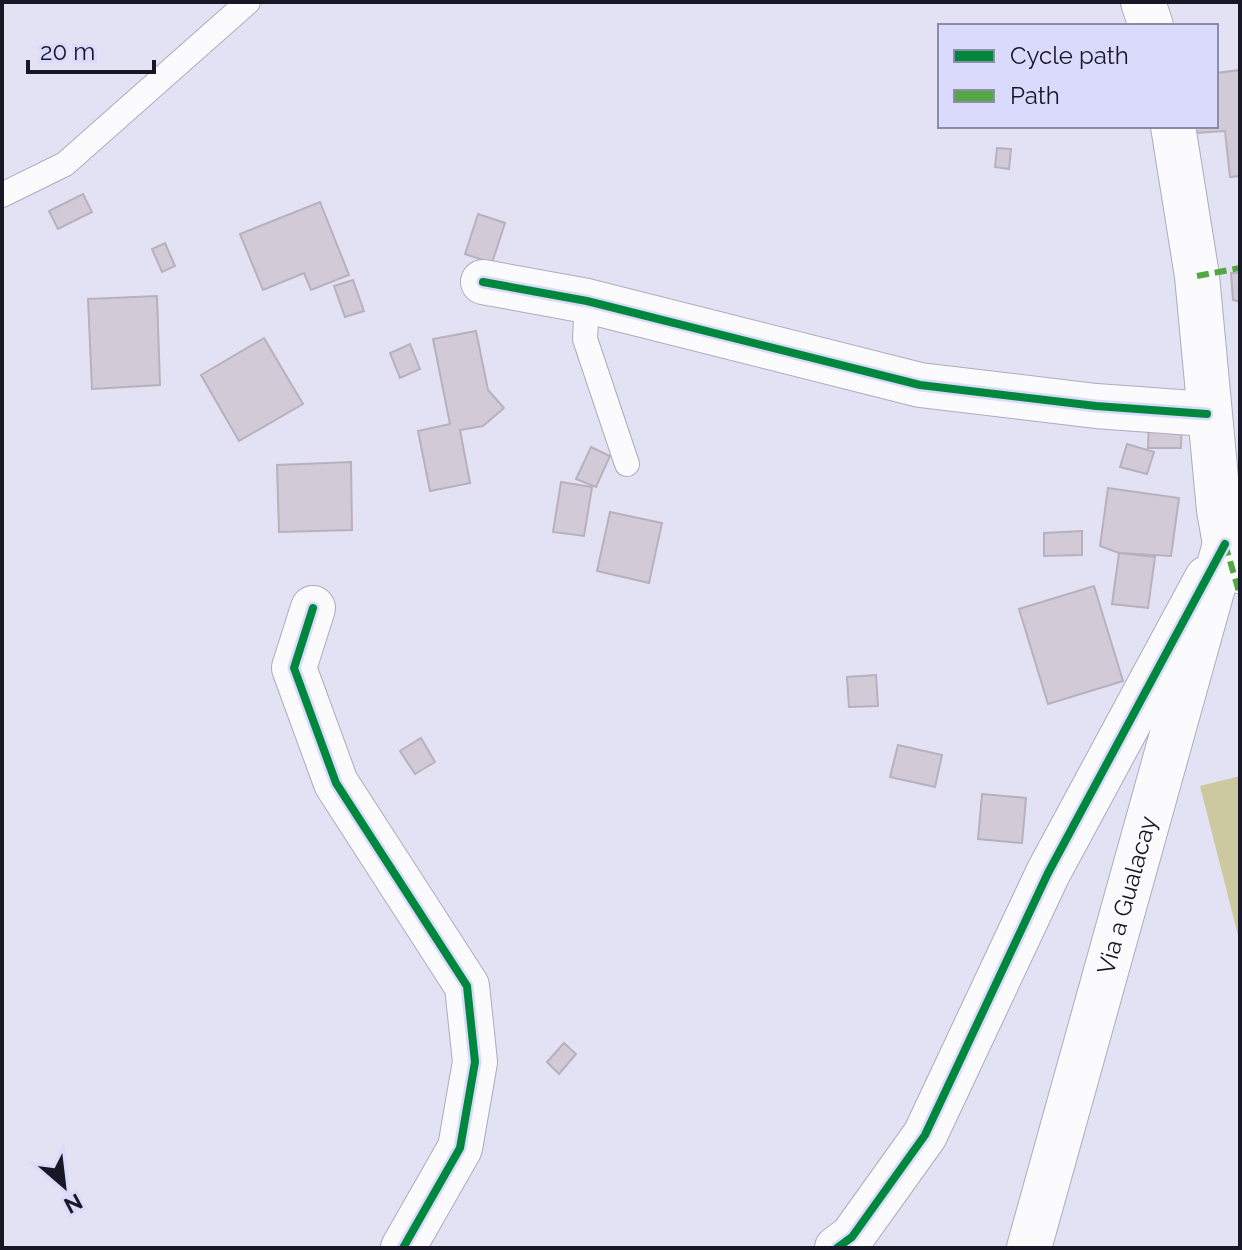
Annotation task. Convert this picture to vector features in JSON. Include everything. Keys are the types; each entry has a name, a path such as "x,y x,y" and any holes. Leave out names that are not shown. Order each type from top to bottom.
{"street":[{"path":"1143,2 1150,24"},
{"path":"837,1248 852,1237 925,1135 1048,873 1232,558 1207,414 1197,276 1173,128"},
{"path":"483,282 587,301 920,385 1096,406 1207,414"},
{"name":"Via a Gualacay","path":"1029,1248 1232,558"},
{"path":"313,608 294,668 336,783 467,986 475,1062 460,1148 403,1248"}],"lane":[{"path":"2,195 65,164 248,2"},
{"path":"587,301 585,339 627,464"}],"shaded area":[{"path":"1240,776 1240,943 1200,786"}],"building":[{"path":"1240,70 1240,176 1230,177 1225,131 1196,133 1195,128 1218,128 1218,73"},
{"path":"997,148 1011,149 1009,169 995,167"},
{"path":"83,194 92,212 58,229 49,211"},
{"path":"320,202 349,275 311,290 304,273 263,290 240,234"},
{"path":"478,214 505,223 492,263 465,254"},
{"path":"165,243 175,266 162,272 152,249"},
{"path":"1231,273 1240,273 1240,302 1233,300"},
{"path":"353,280 364,311 345,317 334,286"},
{"path":"157,296 160,385 92,389 88,299"},
{"path":"476,331 488,390 504,408 483,426 460,430 470,483 430,491 418,431 450,424 433,339"},
{"path":"264,338 303,404 239,441 201,375"},
{"path":"410,344 420,369 400,378 390,353"},
{"path":"1149,417 1182,418 1181,448 1148,448"},
{"path":"1127,444 1154,452 1147,474 1120,467"},
{"path":"591,447 610,456 596,487 576,479"},
{"path":"351,462 352,530 279,532 277,465"},
{"path":"561,482 592,487 584,536 553,532"},
{"path":"1108,488 1179,498 1171,556 1119,553 1100,546"},
{"path":"610,512 662,523 649,583 597,571"},
{"path":"1082,531 1082,555 1044,556 1044,533"},
{"path":"1119,553 1155,557 1148,608 1112,604"},
{"path":"1094,586 1123,681 1048,704 1019,609"},
{"path":"876,675 878,706 849,707 847,677"},
{"path":"421,738 435,762 415,774 400,751"},
{"path":"898,745 942,755 935,787 890,777"},
{"path":"982,794 1026,798 1022,843 978,839"},
{"path":"564,1043 576,1054 559,1074 547,1062"}],"marked path":[{"path":"1197,276 1240,268"},
{"path":"1225,544 1240,595"}],"cycle path":[{"path":"483,282 587,301 920,385 1096,406 1207,414"},
{"path":"837,1248 852,1237 925,1135 1048,873 1225,544"},
{"path":"313,608 294,668 336,783 467,986 475,1062 460,1148 403,1248"}]}
